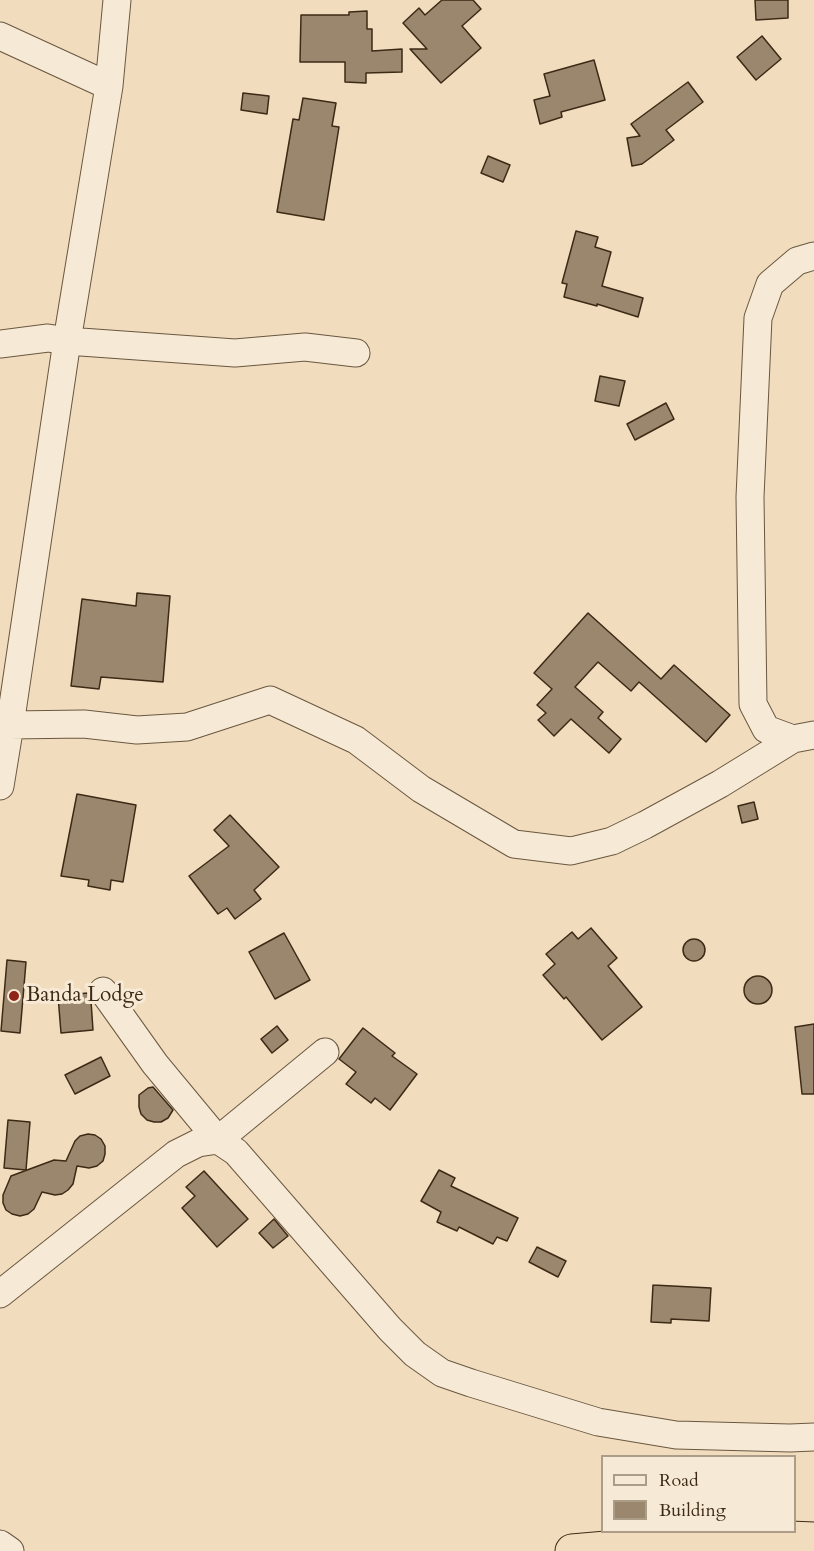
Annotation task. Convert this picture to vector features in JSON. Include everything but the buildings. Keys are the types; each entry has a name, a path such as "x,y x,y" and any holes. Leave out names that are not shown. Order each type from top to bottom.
{"highway":[{"path":"572,1551 744,1536 814,1539"}],"street":[{"path":"0,786 67,341 109,86 117,0"},
{"path":"0,36 109,86"},
{"path":"804,737 766,729 753,704 750,497 758,318 770,284 797,261 814,256"},
{"path":"0,344 48,338 235,353 305,347 356,353"},
{"path":"10,725 84,724 137,730 187,727 270,700 356,740 421,789 514,844 571,851 612,841 645,825 804,737"},
{"path":"103,991 155,1064 218,1140 236,1152 390,1329 415,1354 442,1372 598,1422 676,1435 814,1437"},
{"path":"0,1294 176,1154 198,1143 218,1140 326,1052"},
{"path":"0,1544 10,1551"}],"place":[{"name":"Banda Lodge","path":"14,996"}]}
